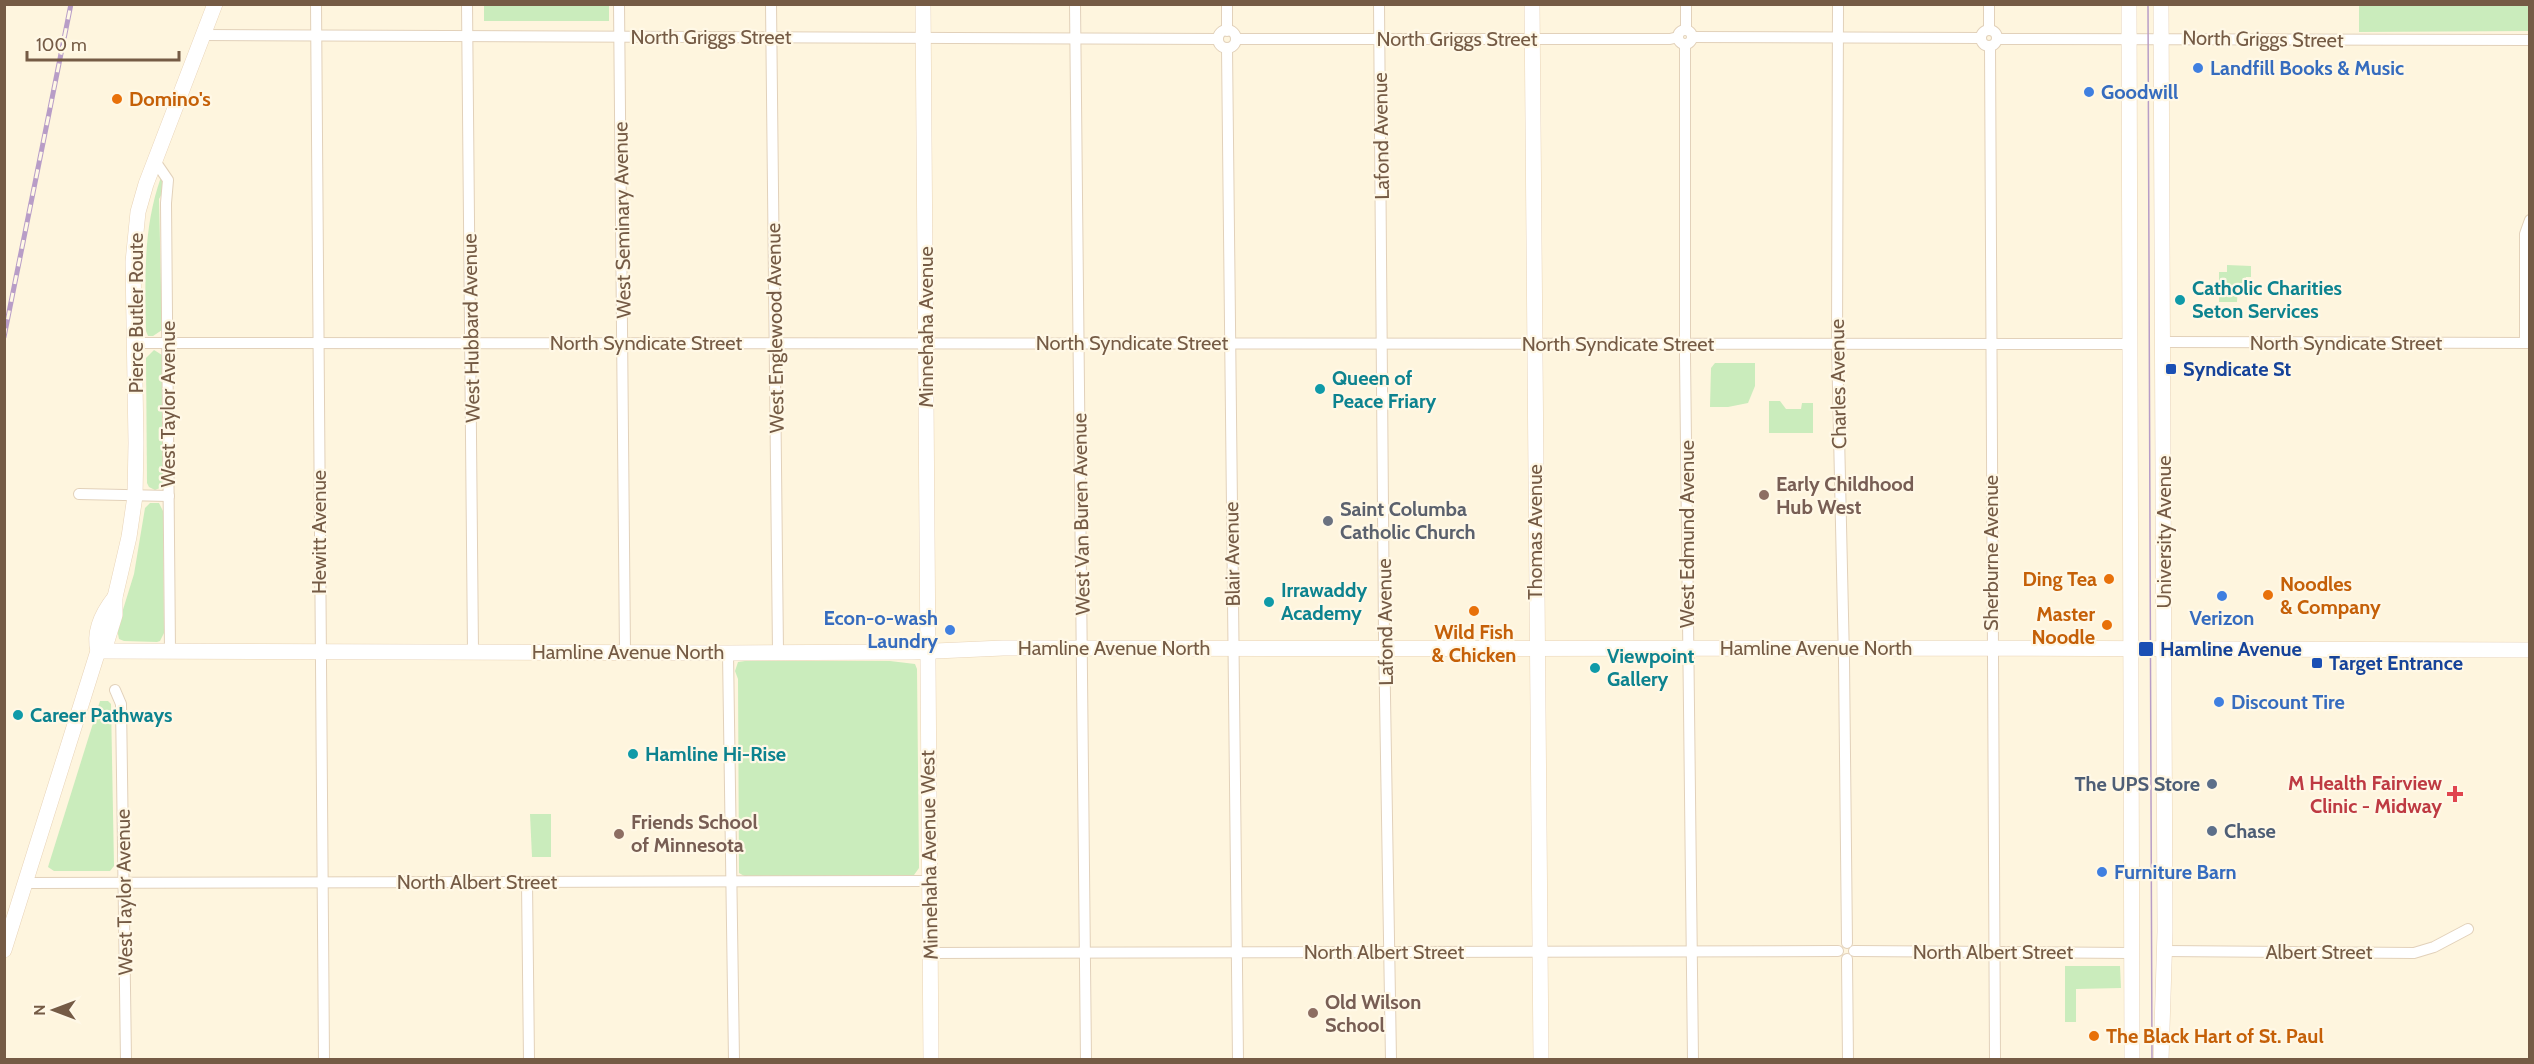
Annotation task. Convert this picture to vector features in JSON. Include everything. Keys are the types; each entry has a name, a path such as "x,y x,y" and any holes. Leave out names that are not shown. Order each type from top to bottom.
{"street":[{"name":"Pierce Butler Route","path":"4,950 98,651 109,636 115,615 115,597 129,537 135,496 134,240 141,200 215,4"},
{"name":"Hewitt Avenue","path":"316,4 324,1059"},
{"name":"West Hubbard Avenue","path":"467,4 473,652"},
{"name":"West Seminary Avenue","path":"620,4 625,652"},
{"name":"West Englewood Avenue","path":"771,4 778,652"},
{"name":"Minnehaha Avenue","path":"922,4 928,650"},
{"name":"West Van Buren Avenue","path":"1075,4 1086,1059"},
{"path":"1227,4 1227,31"},
{"name":"Lafond Avenue","path":"1379,4 1384,647 1391,1059"},
{"name":"Thomas Avenue","path":"1532,4 1541,1059"},
{"name":"West Edmund Avenue","path":"1686,4 1685,344 1693,1059"},
{"name":"Charles Avenue","path":"1838,4 1837,344 1844,647 1848,1059"},
{"path":"1989,4 1985,34 1994,32 1993,42"},
{"name":"University Avenue","path":"2129,4 2132,1059"},
{"name":"University Avenue","path":"2161,4 2165,650 2164,951 2161,1059"},
{"path":"1227,31 1232,33 1236,39 1234,44 1227,48 1220,45 1218,39 1220,34 1227,31"},
{"name":"North Griggs Street","path":"1236,39 1838,38 1985,34"},
{"name":"North Griggs Street","path":"203,35 1218,39"},
{"name":"North Griggs Street","path":"1993,42 2129,38 2529,40"},
{"name":"Sherburne Avenue","path":"1993,42 1990,344 1995,1059"},
{"name":"Blair Avenue","path":"1227,48 1238,1059"},
{"name":"West Taylor Avenue","path":"155,161 167,175 168,188 166,203 170,651"},
{"path":"2527,343 2525,234 2529,220"},
{"name":"North Syndicate Street","path":"2163,342 2527,343"},
{"name":"North Syndicate Street","path":"135,343 2130,344"},
{"path":"79,494 169,496"},
{"name":"Hamline Avenue North","path":"98,651 728,653 1384,647 2165,650"},
{"path":"2165,650 2338,648 2529,650"},
{"name":"Minnehaha Avenue West","path":"928,650 931,1059"},
{"path":"728,653 734,1059"},
{"name":"West Taylor Avenue","path":"115,690 121,704 126,1059"},
{"name":"North Albert Street","path":"25,883 928,881"},
{"path":"527,882 529,1059"},
{"name":"Albert Street","path":"2164,951 2414,953 2434,947 2468,929"},
{"name":"North Albert Street","path":"930,953 2132,952"}],"green space":[{"path":"484,5 609,5 609,21 484,21"},
{"path":"2359,5 2529,5 2529,31 2359,32"},
{"path":"161,177 165,188 159,199 162,330 153,336 148,336 145,292 146,253 151,215"},
{"path":"2227,265 2251,266 2251,277 2246,277 2245,282 2238,284 2237,302 2219,302 2219,272 2227,272"},
{"path":"154,350 162,355 163,482 162,487 155,490 147,483 146,358"},
{"path":"1715,363 1755,363 1755,386 1748,403 1728,407 1710,407 1711,368"},
{"path":"1769,401 1780,401 1786,409 1801,409 1802,403 1813,403 1813,433 1769,433"},
{"path":"150,503 159,503 163,511 164,633 157,642 124,641 119,639 117,629 134,574 145,508"},
{"path":"890,661 915,664 917,669 919,868 914,875 746,877 739,873 738,679 735,671 738,662"},
{"path":"100,701 108,701 111,704 114,866 110,871 54,871 48,867"},
{"path":"530,814 551,814 551,857 532,857"},
{"path":"2065,966 2120,966 2121,988 2076,989 2076,1022 2065,1022"}],"tram line":[{"path":"2148,4 2152,1060"}],"railway":[{"path":"4,337 71,4"}],"place":[{"name":"Landfill Books & Music","path":"2198,68"},
{"name":"Goodwill","path":"2089,92"},
{"name":"Domino's","path":"117,99"},
{"name":"Catholic Charities Seton Services","path":"2180,300"},
{"name":"Syndicate St","path":"2171,369"},
{"name":"Queen of Peace Friary","path":"1320,389"},
{"name":"Early Childhood Hub West","path":"1764,495"},
{"name":"Saint Columba Catholic Church","path":"1328,521"},
{"name":"Ding Tea","path":"2109,579"},
{"name":"Noodles & Company","path":"2268,595"},
{"name":"Verizon","path":"2222,596"},
{"name":"Irrawaddy Academy","path":"1269,602"},
{"name":"Wild Fish & Chicken","path":"1474,611"},
{"name":"Master Noodle","path":"2107,625"},
{"name":"Econ-o-wash Laundry","path":"950,630"},
{"name":"Hamline Avenue","path":"2146,649"},
{"name":"Target Entrance","path":"2317,663"},
{"name":"Viewpoint Gallery","path":"1595,668"},
{"name":"Discount Tire","path":"2219,702"},
{"name":"Career Pathways","path":"18,715"},
{"name":"Hamline Hi-Rise","path":"633,754"},
{"name":"The UPS Store","path":"2212,784"},
{"name":"M Health Fairview Clinic - Midway","path":"2455,794"},
{"name":"Chase","path":"2212,831"},
{"name":"Friends School of Minnesota","path":"619,834"},
{"name":"Furniture Barn","path":"2102,872"},
{"name":"Old Wilson School","path":"1313,1013"},
{"name":"The Black Hart of St. Paul","path":"2094,1036"}]}
